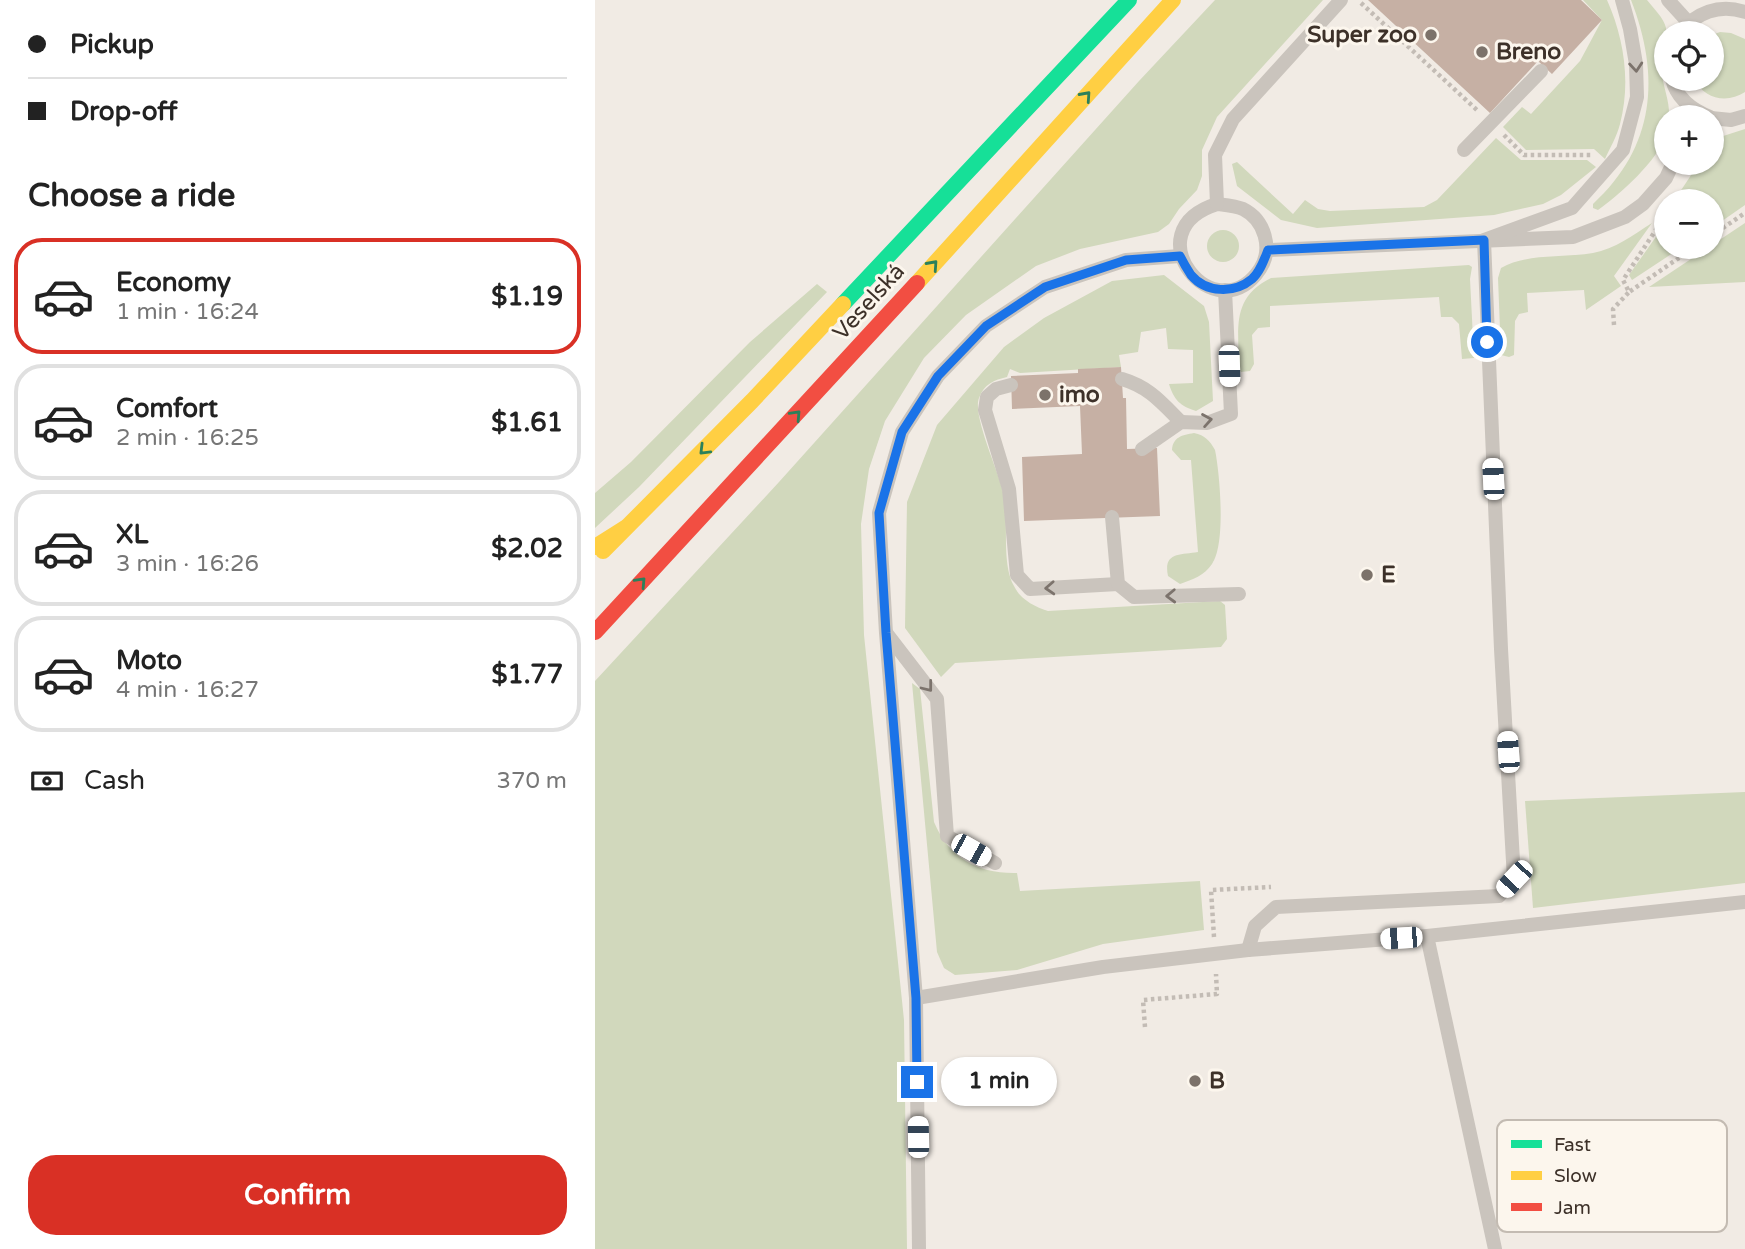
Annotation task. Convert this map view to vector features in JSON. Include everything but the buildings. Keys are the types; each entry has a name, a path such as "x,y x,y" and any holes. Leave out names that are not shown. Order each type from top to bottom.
{"main road":[{"name":"Veselská","path":"595,560 752,401 1129,0"},
{"name":"Veselská","path":"595,632 887,316 1173,0"},
{"path":"595,547 625,528"}],"lane":[{"path":"1217,204 1215,155 1233,119 1341,0"},
{"path":"1484,240 1572,208 1623,150 1637,97 1636,64 1622,0"},
{"path":"1668,0 1680,21"},
{"path":"1693,21 1703,13 1720,8 1745,12"},
{"path":"1464,150 1541,71"},
{"path":"1677,91 1688,105"},
{"path":"1724,119 1745,116"},
{"path":"1268,250 1573,237 1625,217 1643,204 1667,175"},
{"path":"1217,204 1242,208 1254,218 1261,226 1268,250 1253,278 1226,290 1203,285 1192,276 1180,256 1182,235 1189,222 1203,208 1217,204"},
{"path":"1248,950 1255,926 1276,907 1499,896 1514,879 1500,636 1484,240"},
{"path":"919,1249 916,998 886,633 879,513 902,432 938,376 986,326 1045,287 1126,260 1180,256"},
{"path":"1142,449 1181,422 1207,423 1231,414 1226,290"},
{"path":"1122,379 1139,384 1150,391 1181,422"},
{"path":"1011,385 996,389 987,397 985,410 1010,489 1017,575 1030,589 1118,584"},
{"path":"1112,517 1118,584 1133,597 1239,594"},
{"path":"886,633 937,699 947,836 995,863"},
{"path":"916,998 1103,967 1248,950 1427,936 1745,902"},
{"path":"1427,936 1495,1249"}],"path":[{"path":"1357,0 1485,117"},
{"path":"1499,130 1524,155 1594,155"},
{"path":"1724,227 1745,213"},
{"path":"1629,292 1623,280 1654,233"},
{"path":"1614,325 1613,309 1629,292 1677,259"}],"green space":[{"path":"1215,0 1323,0 1217,117 1202,150 1202,176 1197,190 1169,224 1158,232 1080,249 1036,266 966,315 924,358 885,421 869,469 861,524 864,635 904,1020 907,1249 595,1249 595,681"},
{"path":"1583,0 1607,0 1618,30 1624,60 1625,92 1620,124 1605,159 1594,149 1526,150 1503,127 1522,107 1531,114 1580,61 1602,20"},
{"path":"1631,0 1647,0 1663,21 1654,21 1654,91 1665,91 1668,105 1654,105 1654,156 1627,186 1598,210 1593,208 1593,204 1614,182 1629,159 1640,135 1646,110 1649,83 1641,29"},
{"path":"1724,32 1745,39 1745,92 1731,98 1710,95 1704,91 1724,91"},
{"path":"1745,129 1745,205 1724,220 1724,189 1682,189 1691,175 1724,175 1724,136"},
{"path":"1496,138 1521,160 1587,160 1596,167 1561,195 1543,204 1494,215 1317,228 1281,220 1237,186 1232,164 1237,162 1293,214 1305,200 1318,209 1330,211 1424,207 1437,200"},
{"path":"1652,223 1614,276 1621,286 1586,310 1584,290 1527,293 1528,312 1519,314 1515,321 1514,355 1501,355 1498,278 1501,268 1534,258 1601,251 1624,241"},
{"path":"1745,223 1745,282 1649,287 1691,259 1724,259 1724,237"},
{"path":"1223,230 1234,235 1239,246 1234,257 1223,262 1212,257 1207,246 1212,235"},
{"path":"1654,240 1654,259 1664,259 1632,280 1629,275"},
{"path":"1469,265 1472,267 1470,279 1474,358 1462,359 1459,324 1452,317 1441,317 1439,297 1270,306 1270,327 1258,328 1252,335 1254,364 1250,371 1241,372 1239,369 1238,328 1243,305 1258,286 1271,278"},
{"path":"1164,275 1204,306 1209,322 1213,401 1196,411 1186,407 1173,394 1169,384 1193,383 1193,350 1168,349 1166,328 1141,332 1138,352 1119,355 1121,367 1020,373 1010,369 1007,377 990,383 981,393 979,418 1004,496 1006,554 1010,577 1024,599 1048,611 1220,601 1225,605 1227,639 1221,647 955,663 941,677 905,628 907,502 937,425 1004,347 1044,318 1112,281"},
{"path":"817,284 827,292 639,487 595,528 595,493 631,462 750,342"},
{"path":"1194,433 1207,439 1215,450 1220,492 1219,542 1209,568 1198,577 1180,584 1168,576 1168,563 1174,556 1198,552 1191,460 1181,460 1172,450 1179,437"},
{"path":"912,683 920,689 934,822 940,835 957,854 990,871 1017,873 1020,891 1200,881 1204,930 1103,944 1017,970 955,975 944,968 937,952"},
{"path":"1745,792 1745,883 1533,908 1525,801"}],"traffic: fast":[{"path":"843,304 1129,0"}],"traffic: slow":[{"path":"917,283 1173,0"},
{"path":"603,551 752,401 843,304"},
{"path":"595,547 625,528"}],"traffic: jam":[{"path":"595,632 917,283"}],"place":[{"name":"Super zoo","path":"1431,35"},
{"name":"Breno","path":"1482,52"},
{"name":"imo","path":"1045,395"},
{"name":"E","path":"1367,575"},
{"name":"B","path":"1195,1081"}],"route":[{"path":"917,1082 916,998 886,633 879,513 902,432 938,376 986,326 1045,287 1126,260 1153,257 1180,256 1192,276 1203,285 1226,290 1253,278 1268,250 1484,240 1487,342"}]}
